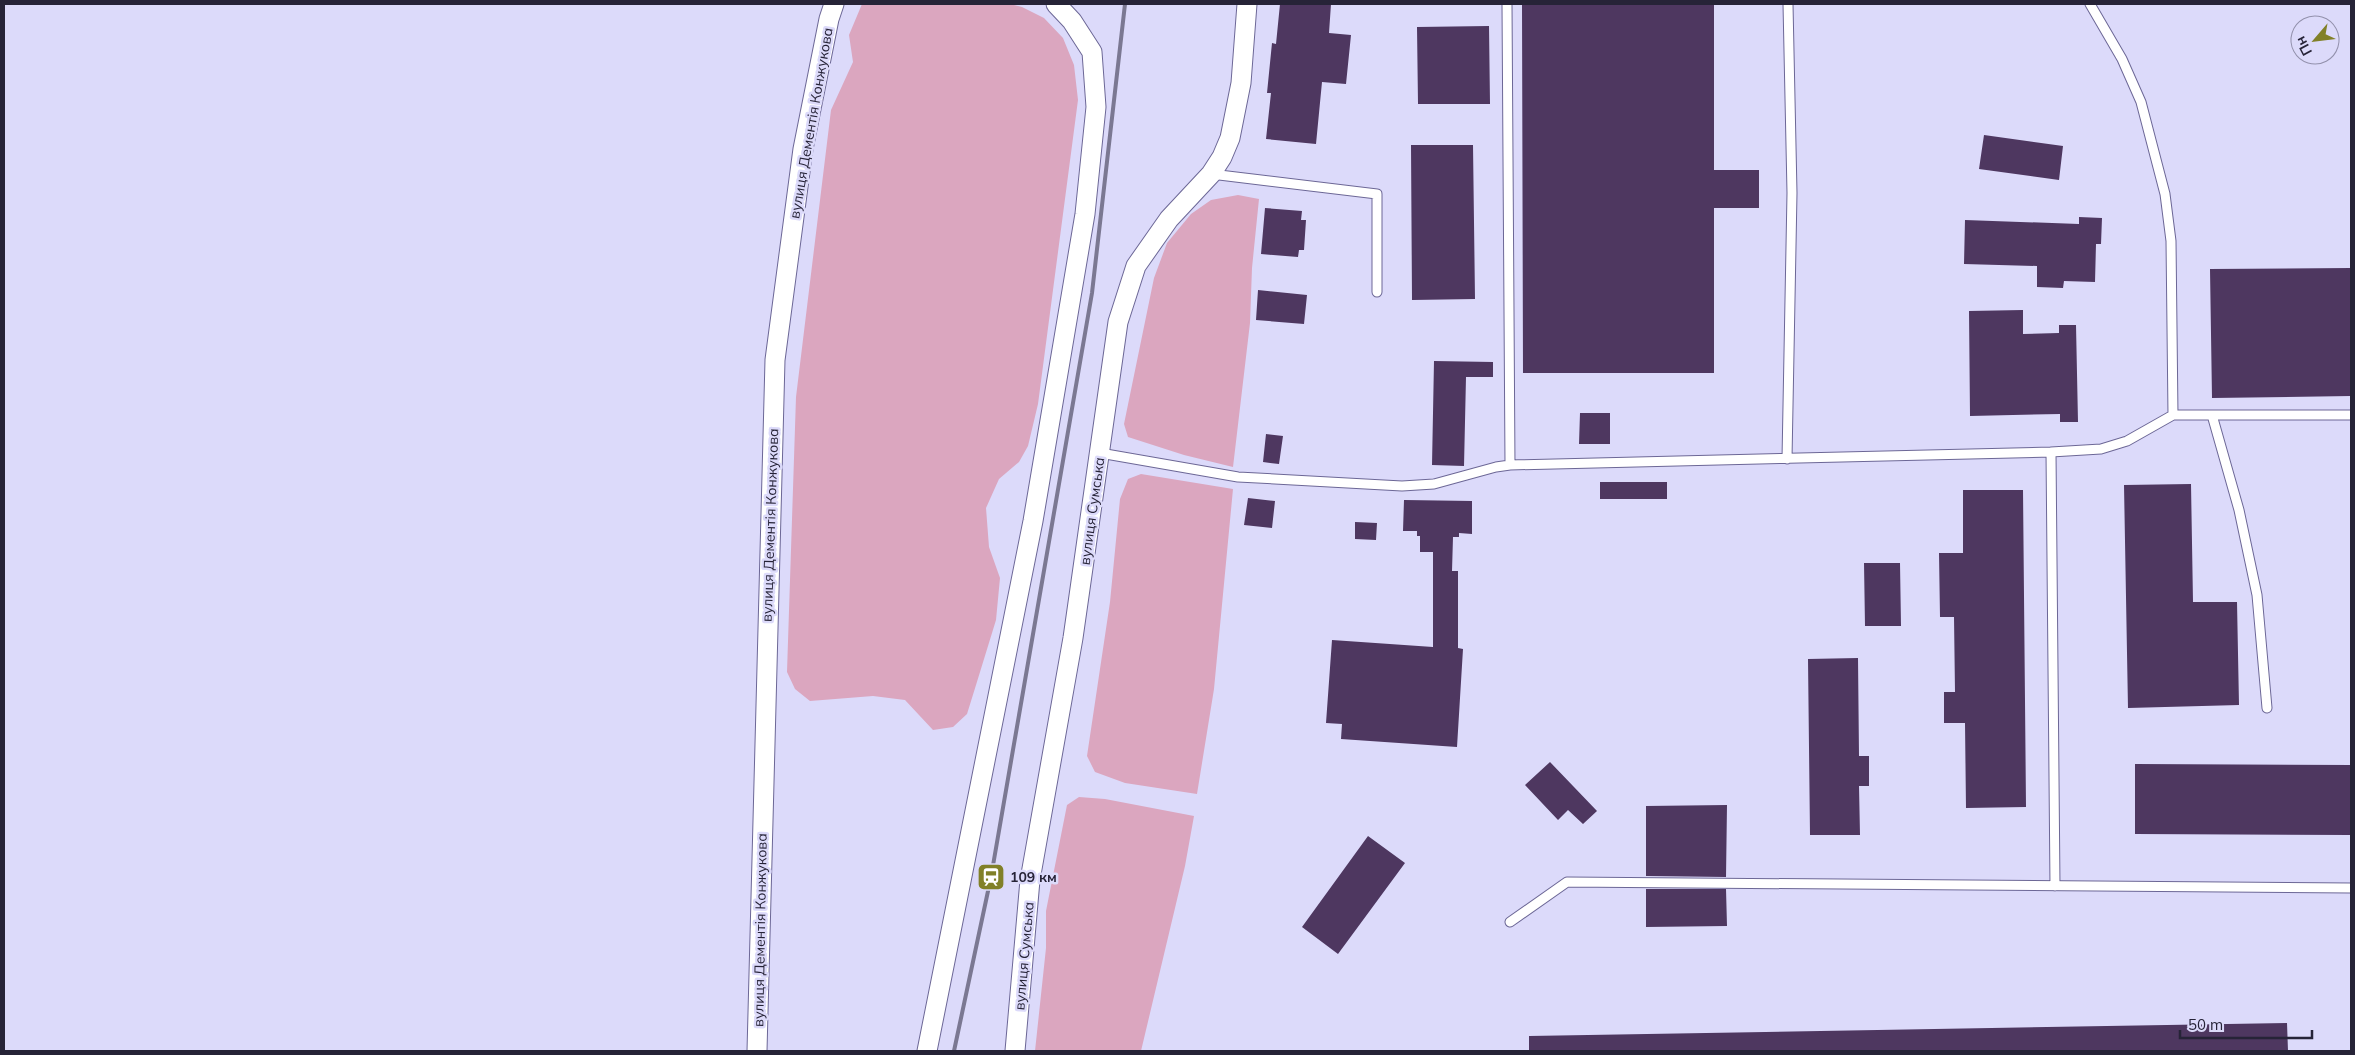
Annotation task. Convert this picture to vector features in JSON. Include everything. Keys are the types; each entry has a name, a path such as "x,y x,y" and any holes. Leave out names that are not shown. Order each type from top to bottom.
{"street":[{"name":"вулиця Дементія Конжукова","path":"757,1051 775,360 803,149 829,19 834,4"},
{"path":"928,1051 1033,521 1085,214 1096,107 1092,52 1072,21 1056,4"},
{"name":"вулиця Сумська","path":"1015,1051 1030,880 1073,638 1118,322 1124,298 1136,266 1169,219 1211,174 1222,157 1230,138 1241,83 1247,4"}],"lane":[{"path":"1507,4 1510,465"},
{"path":"1786,459 1792,193 1788,4"},
{"path":"2090,4 2122,59 2140,102 2165,194 2171,241 2173,414"},
{"path":"1211,174 1378,194 1377,292"},
{"path":"1100,453 1238,477 1402,486 1434,484 1510,465 2051,452 2101,449 2127,441 2173,414 2351,415"},
{"path":"2212,415 2239,510 2257,595 2267,708"},
{"path":"2051,452 2055,886"},
{"path":"1510,922 1567,882 2351,888"}],"shaded area":[{"path":"862,4 1010,4 1022,7 1044,18 1063,38 1074,65 1078,100 1038,404 1028,446 1019,462 999,479 986,508 989,547 1000,578 996,620 967,714 953,727 933,730 905,700 873,696 810,701 795,689 787,672 796,397 831,110 853,62 849,35"},
{"path":"1238,195 1259,199 1252,268 1250,323 1233,467 1184,455 1128,437 1124,424 1154,278 1167,243 1191,214 1211,200"},
{"path":"1141,474 1233,489 1214,689 1197,794 1125,783 1095,772 1087,756 1110,602 1120,499 1128,479"},
{"path":"1079,797 1105,799 1194,816 1185,866 1141,1051 1035,1051 1046,948 1046,911 1067,805"}],"building":[{"path":"1280,4 1331,4 1329,33 1351,35 1346,84 1322,82 1316,144 1266,139 1271,93 1267,93 1272,43 1276,44"},
{"path":"1522,4 1714,4 1714,170 1759,170 1759,208 1714,208 1714,373 1523,373"},
{"path":"1489,26 1490,104 1418,104 1417,27"},
{"path":"1984,135 2063,146 2059,180 1979,169"},
{"path":"1411,145 1473,145 1475,299 1412,300"},
{"path":"1265,208 1302,211 1301,220 1306,220 1304,250 1299,250 1298,257 1261,254"},
{"path":"2079,217 2102,218 2101,244 2096,244 2095,282 2064,281 2063,288 2037,287 2037,266 1964,264 1965,220 2079,224"},
{"path":"2351,268 2351,396 2212,398 2210,269"},
{"path":"1258,290 1307,295 1304,324 1256,320"},
{"path":"2023,310 2023,334 2059,333 2059,325 2076,325 2078,422 2060,422 2060,414 1970,416 1969,311"},
{"path":"1434,361 1493,362 1493,377 1466,377 1464,466 1432,465"},
{"path":"1580,413 1610,413 1610,444 1579,444"},
{"path":"1266,434 1283,436 1279,464 1263,462"},
{"path":"1600,482 1667,482 1667,499 1600,499"},
{"path":"2191,484 2193,602 2237,602 2239,705 2128,708 2124,485"},
{"path":"1963,490 2023,490 2026,807 1966,808 1965,723 1944,723 1944,692 1955,692 1954,617 1940,617 1939,553 1963,553"},
{"path":"1248,498 1275,501 1272,528 1244,525"},
{"path":"1404,500 1472,501 1472,534 1459,533 1459,537 1453,537 1452,571 1458,571 1458,648 1463,649 1457,747 1341,739 1342,724 1326,723 1332,640 1433,647 1433,552 1420,552 1420,536 1417,536 1417,531 1403,531"},
{"path":"1355,522 1377,523 1376,540 1355,539"},
{"path":"1864,563 1900,563 1901,626 1865,626"},
{"path":"1858,658 1859,756 1869,756 1869,786 1859,786 1860,835 1810,835 1808,659"},
{"path":"1550,762 1597,811 1583,824 1568,810 1558,820 1525,785"},
{"path":"2135,764 2351,765 2351,835 2135,834"},
{"path":"1727,805 1726,877 1646,876 1646,806"},
{"path":"1368,836 1405,863 1338,954 1302,927"},
{"path":"1646,889 1726,889 1727,926 1646,927"},
{"path":"2287,1023 2288,1051 1529,1051 1529,1036"}],"railway":[{"path":"954,1051 991,877 1092,293 1125,4"}],"place":[{"name":"109 км","path":"991,877"}]}
